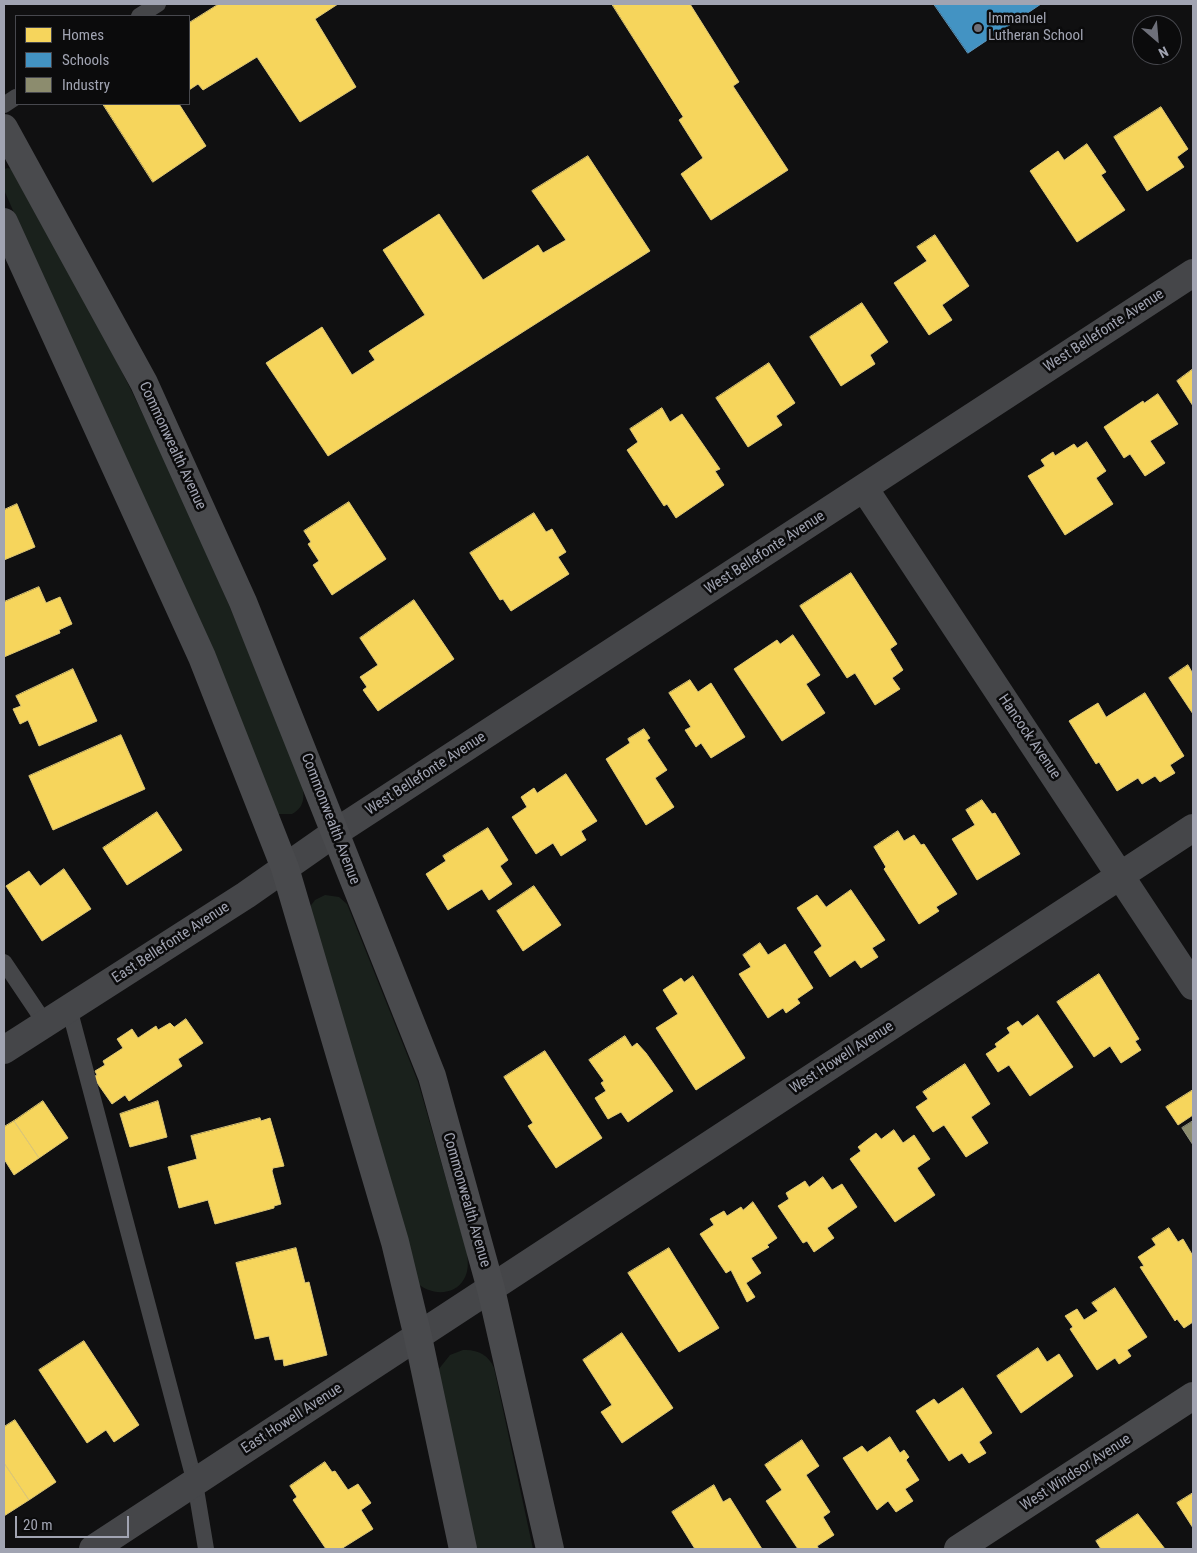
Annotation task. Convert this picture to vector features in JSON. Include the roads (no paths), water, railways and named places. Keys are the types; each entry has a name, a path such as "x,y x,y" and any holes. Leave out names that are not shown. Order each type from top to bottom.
{"street":[{"name":"Commonwealth Avenue","path":"4,128 144,383 244,602 432,1076 492,1289 550,1549"},
{"path":"4,222 202,657 285,868 395,1242 418,1336 463,1549"},
{"name":"West Bellefonte Avenue","path":"336,832 1193,273"},
{"name":"Hancock Avenue","path":"864,488 1193,986"},
{"name":"West Howell Avenue","path":"492,1289 1193,828"},
{"name":"East Bellefonte Avenue","path":"4,1050 285,868 336,832"},
{"name":"East Howell Avenue","path":"93,1549 492,1289"},
{"name":"West Windsor Avenue","path":"958,1549 1193,1396"}],"lane":[{"path":"141,15 158,4"},
{"path":"4,105 15,98"},
{"path":"4,962 45,1023"},
{"path":"69,1008 195,1483 206,1549"}],"place":[{"name":"Immanuel Lutheran School","path":"978,28"}]}
